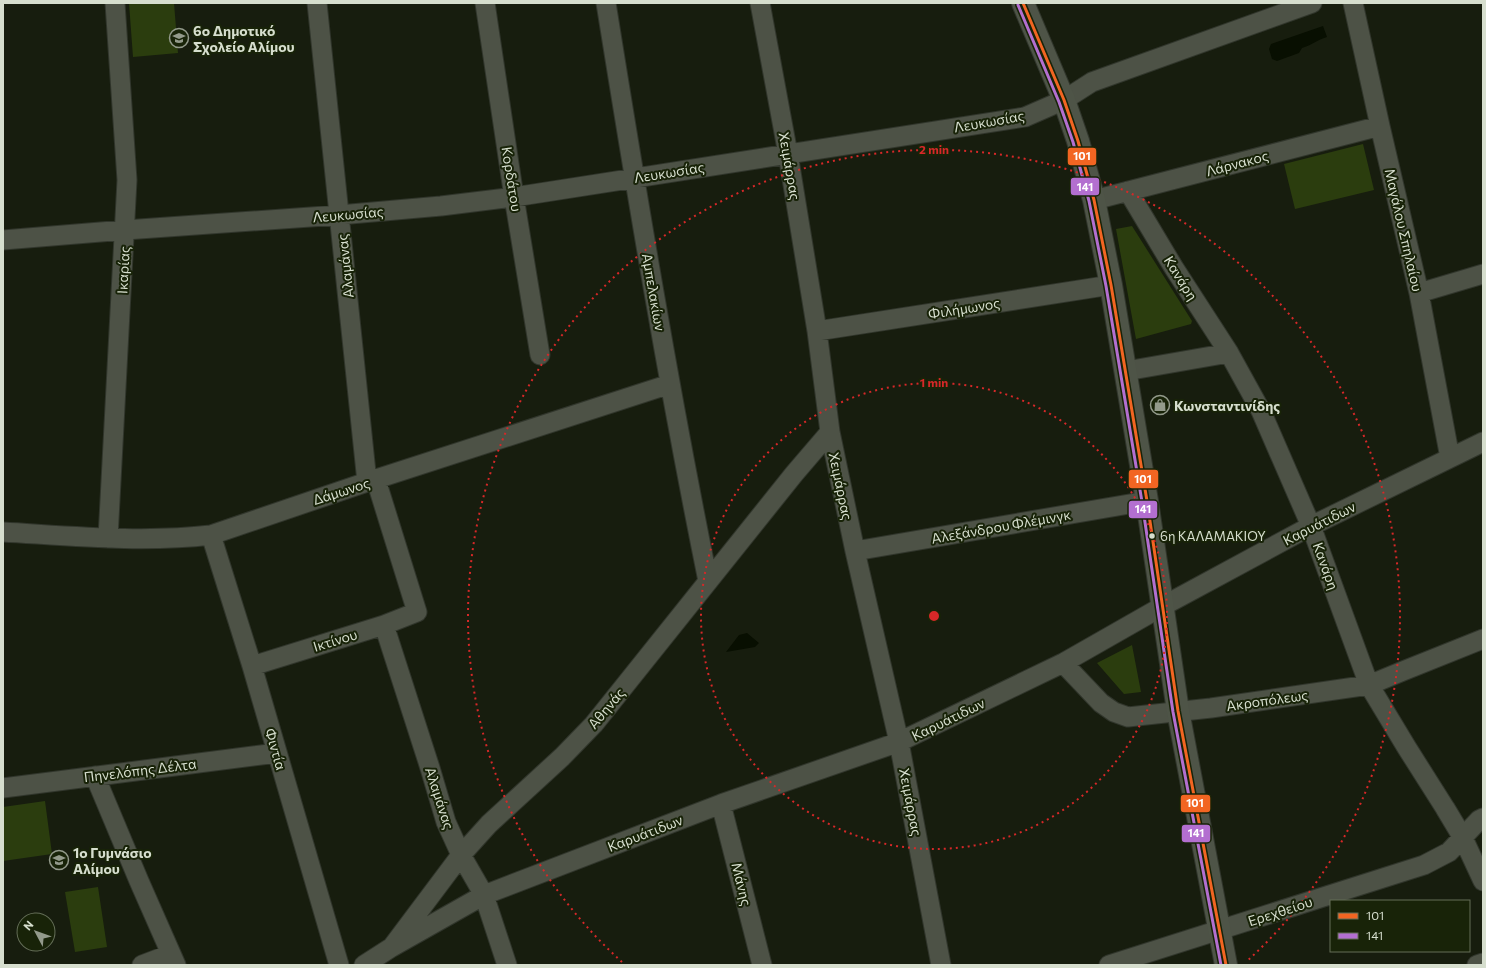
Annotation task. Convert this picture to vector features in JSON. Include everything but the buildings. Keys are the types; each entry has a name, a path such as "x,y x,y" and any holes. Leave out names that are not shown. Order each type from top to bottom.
{"main road":[{"path":"1023,3 1064,100 1078,142 1094,200 1126,371 1178,711 1226,965"}],"street":[{"name":"Ικαρίας","path":"108,538 127,180 115,3"},
{"name":"Κορδάτου","path":"485,3 514,197 540,355"},
{"name":"Αμπελακίων","path":"606,3 634,177 670,384 708,581"},
{"name":"Χειμάρρας","path":"760,3 788,154 817,331 830,432 855,551 899,742 941,965"},
{"name":"Λευκωσίας","path":"3,240 441,206 514,197 1025,117 1064,100 1092,82 1312,3"},
{"name":"Μαγάλου Σπηλαίου","path":"1353,3 1419,293 1450,458"},
{"name":"Αλαμάνας","path":"321,4 339,215 371,481 417,612"},
{"name":"Λάρνακος","path":"1094,200 1380,126"},
{"name":"Κανάρη","path":"1128,191 1174,268 1229,353 1261,411 1311,526 1369,685 1463,838 1483,881"},
{"path":"1419,293 1483,274"},
{"name":"Φιλήμωνος","path":"817,331 1111,285"},
{"path":"1126,371 1229,353"},
{"name":"Δάμωνος","path":"3,532 108,538 185,538 211,535 371,481 670,384"},
{"name":"Αθηνάς","path":"364,965 392,947 461,856 489,824 562,757 594,724 708,581 830,432"},
{"name":"Καρυάτιδων","path":"392,947 484,895 721,804 899,742 1063,663 1163,606 1311,526 1483,442"},
{"name":"Αλεξάνδρου Φλέμινγκ","path":"855,551 1147,501"},
{"name":"Φιντία","path":"211,535 252,666 339,965"},
{"name":"Ικτίνου","path":"252,666 384,625 417,612"},
{"name":"Αλαμάνας","path":"384,625 446,822 461,856 484,895 506,965"},
{"name":"Ακροπόλεως","path":"1063,663 1101,703 1114,712 1128,717 1211,708 1369,685 1483,639"},
{"name":"Πηνελόπης Δέλτα","path":"3,788 277,753"},
{"path":"94,776 174,959 142,965"},
{"name":"Μάνης","path":"721,804 762,965"},
{"name":"Ερεχθείου","path":"1109,965 1424,865 1449,852 1479,820 1483,818"},
{"path":"1478,965 1483,963"}],"green space":[{"path":"129,3 174,3 178,53 133,57"},
{"path":"1363,144 1374,190 1295,209 1284,164"},
{"path":"1132,226 1192,321 1191,324 1136,339 1116,229"},
{"path":"1132,645 1141,692 1124,694 1097,663"},
{"path":"45,801 52,854 3,861 3,807"},
{"path":"98,887 107,947 75,952 65,892"}],"shaded area":[{"path":"1323,26 1327,37 1302,48 1299,53 1277,61 1272,59 1269,49 1271,44"},
{"path":"747,633 759,643 755,647 726,652 739,635"}],"transit line":[{"name":"101","path":"1023,3 1064,100 1078,141 1094,200 1111,285 1147,501 1178,711 1226,965"},
{"name":"141","path":"1018,5 1059,102 1073,142 1089,201 1106,286 1142,502 1173,712 1221,965"}],"place":[{"name":"6ο Δημοτικό Σχολείο Αλίμου","path":"179,38"},
{"name":"Κωνσταντινίδης","path":"1160,405"},
{"name":"6η ΚΑΛΑΜΑΚΙΟΥ","path":"1152,536"},
{"name":"1ο Γυμνάσιο Αλίμου","path":"59,860"}]}
